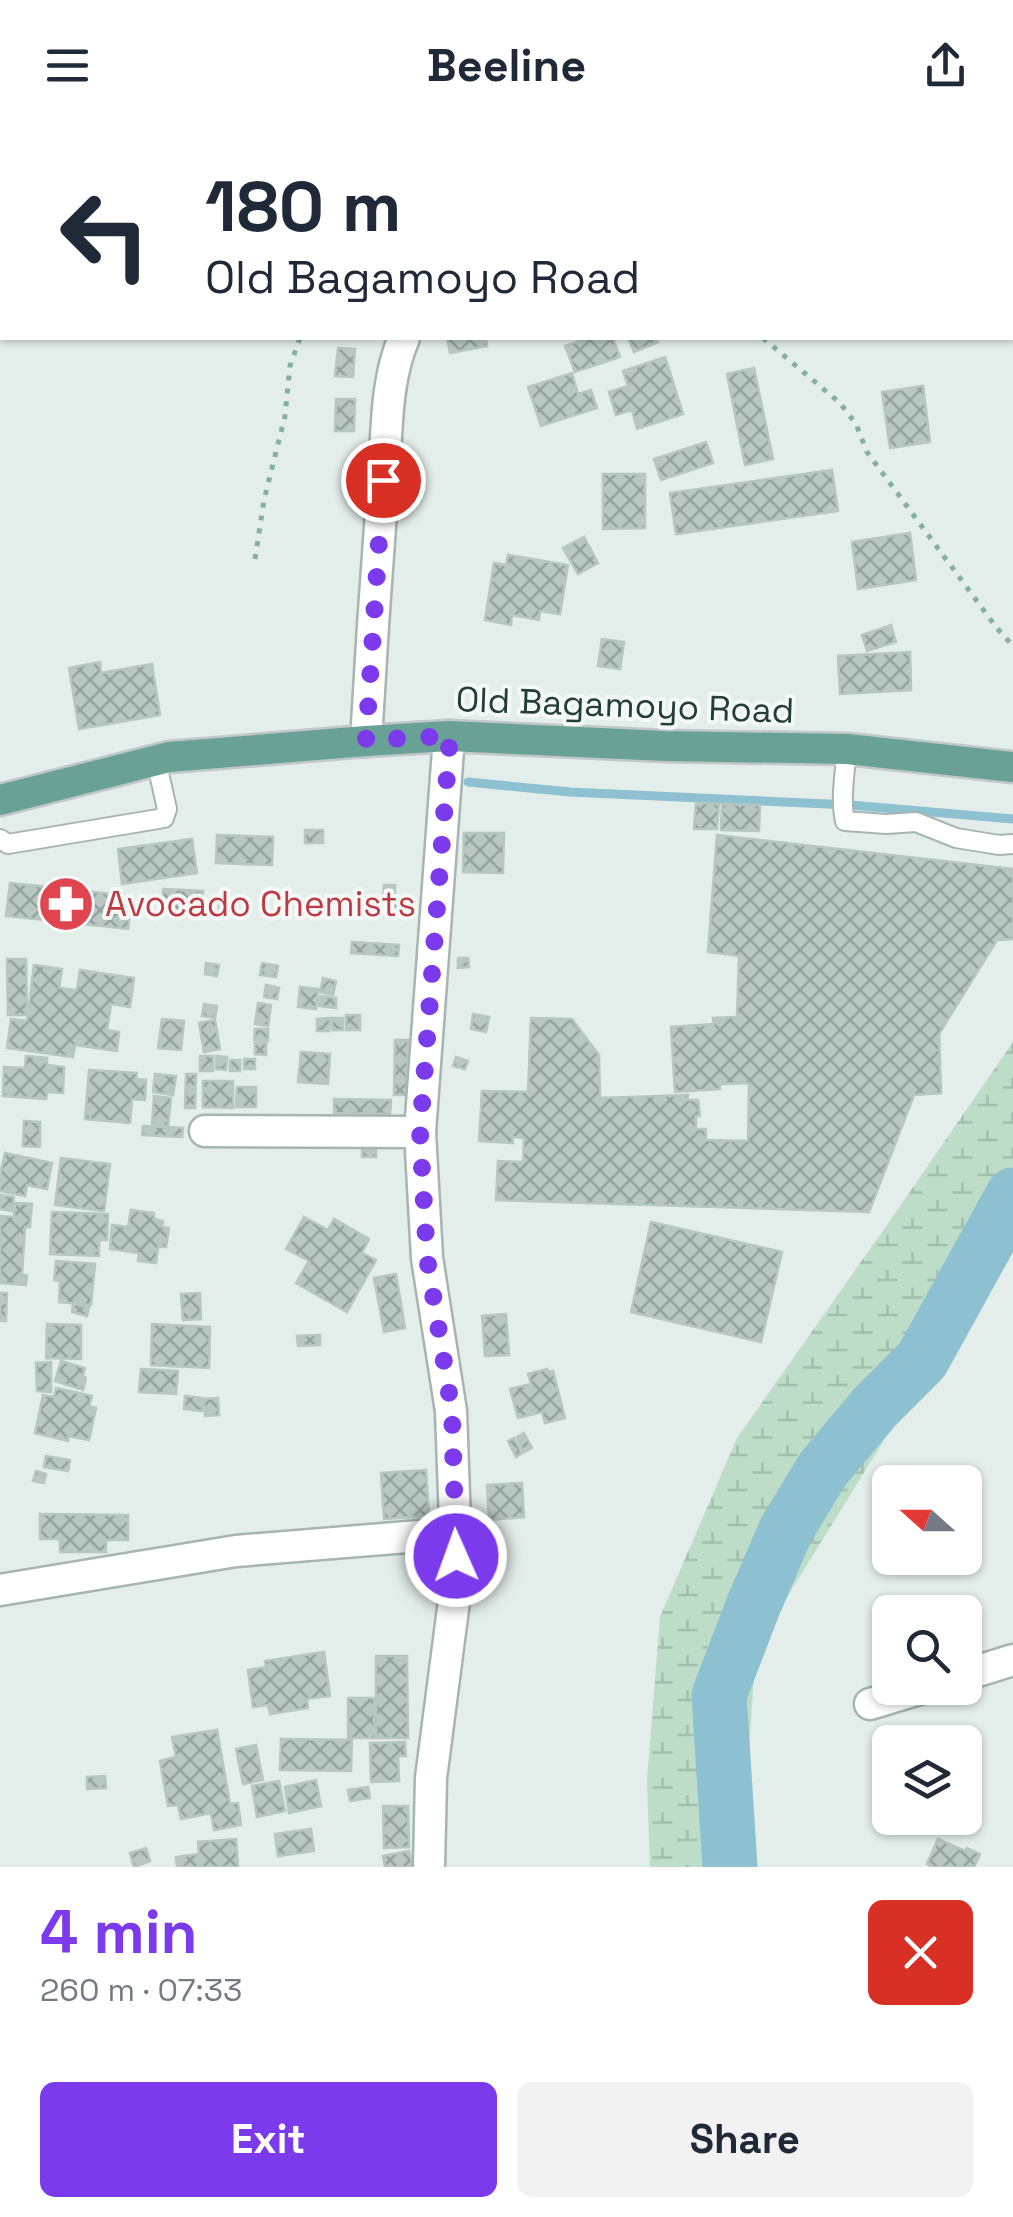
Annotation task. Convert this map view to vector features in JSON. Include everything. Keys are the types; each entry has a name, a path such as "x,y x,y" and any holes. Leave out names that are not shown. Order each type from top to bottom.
{"main road":[{"name":"Old Bagamoyo Road","path":"0,800 169,756 450,736 847,749 1013,767"}],"street":[{"path":"366,740 389,406 394,362 403,340"},
{"path":"429,1867 431,1778 456,1578 456,1534 452,1411 427,1258 420,1132 450,736"},
{"path":"205,1131 420,1132"},
{"path":"0,1590 236,1552 456,1534"},
{"path":"982,1670 1013,1660"}],"lane":[{"path":"847,749 845,821 916,822 956,838 1013,844"},
{"path":"0,839 8,844 164,818 167,809 156,760"}],"path":[{"path":"254,559 285,416 290,366 299,340"},
{"path":"766,340 840,403 856,424 876,465 1013,646"}],"green space":[{"path":"1013,1042 1013,1232 756,1647 741,1867 650,1867 647,1780 660,1617 737,1438"}],"building":[{"path":"447,340 486,340 487,346 450,353"},
{"path":"583,340 614,340 620,357 575,372 565,346"},
{"path":"629,340 658,342 634,352"},
{"path":"338,348 355,349 353,377 335,376"},
{"path":"665,357 683,414 637,429 632,410 616,415 609,392 628,386 623,371"},
{"path":"754,368 773,459 745,465 727,374"},
{"path":"572,373 578,394 591,390 597,408 541,426 528,387"},
{"path":"923,386 930,442 890,448 882,392"},
{"path":"336,399 355,399 354,431 335,431"},
{"path":"706,442 713,463 661,480 654,459"},
{"path":"413,453 421,468 407,475 400,460"},
{"path":"832,470 838,511 676,534 670,493"},
{"path":"603,474 645,474 645,528 603,529"},
{"path":"910,533 916,580 858,589 852,542"},
{"path":"584,537 598,563 578,574 563,548"},
{"path":"508,555 568,565 560,614 540,611 539,620 512,615 511,625 485,620 494,563 506,565"},
{"path":"891,625 896,642 867,651 862,635"},
{"path":"602,639 624,642 620,669 598,666"},
{"path":"910,652 911,690 840,694 838,656"},
{"path":"100,662 101,673 152,664 160,715 79,729 69,668"},
{"path":"696,803 719,804 717,829 694,829"},
{"path":"722,804 760,805 759,831 721,830"},
{"path":"305,830 323,830 323,843 305,843"},
{"path":"464,833 504,833 503,873 463,872"},
{"path":"217,835 273,837 272,865 216,863"},
{"path":"717,835 1013,869 1013,939 997,940 939,1034 941,1093 914,1095 869,1212 496,1200 498,1161 523,1162 524,1138 512,1137 513,1143 479,1141 482,1091 528,1092 531,1018 572,1019 599,1055 600,1098 688,1095 687,1100 698,1100 700,1116 696,1116 696,1129 706,1129 706,1140 748,1141 749,1083 675,1092 671,1027 714,1024 713,1018 737,1017 739,956 708,952"},
{"path":"192,839 197,873 122,884 118,849"},
{"path":"10,883 132,896 128,929 6,916"},
{"path":"384,885 395,885 395,895 383,894"},
{"path":"163,889 203,891 202,913 162,912"},
{"path":"387,900 403,900 403,912 387,912"},
{"path":"219,902 230,902 230,913 219,913"},
{"path":"352,942 399,945 398,956 351,953"},
{"path":"458,958 468,958 469,967 458,968"},
{"path":"7,959 26,959 27,1015 8,1015"},
{"path":"206,963 219,965 217,976 205,974"},
{"path":"262,963 278,966 276,977 260,975"},
{"path":"34,965 62,969 59,988 77,990 80,970 134,978 130,1007 111,1004 107,1030 119,1032 117,1051 75,1045 73,1057 7,1048 11,1019 27,1021"},
{"path":"323,978 336,981 333,995 320,992"},
{"path":"266,985 279,988 277,999 264,997"},
{"path":"300,987 318,989 316,1009 298,1007"},
{"path":"320,996 336,998 336,1008 319,1006"},
{"path":"258,1003 271,1005 268,1026 255,1024"},
{"path":"204,1004 217,1006 215,1018 202,1016"},
{"path":"473,1014 489,1017 486,1032 471,1029"},
{"path":"346,1015 360,1015 360,1030 346,1030"},
{"path":"330,1018 329,1031 317,1031 317,1019"},
{"path":"332,1018 343,1018 343,1030 332,1030"},
{"path":"162,1019 184,1021 181,1050 158,1048"},
{"path":"215,1020 220,1049 204,1052 199,1023"},
{"path":"255,1029 268,1029 268,1041 254,1040"},
{"path":"395,1040 408,1040 406,1095 394,1095"},
{"path":"255,1043 266,1043 266,1055 255,1054"},
{"path":"301,1052 330,1054 328,1084 298,1082"},
{"path":"26,1056 47,1058 47,1065 64,1067 63,1093 47,1092 46,1099 3,1096 4,1067 25,1068"},
{"path":"200,1056 213,1056 213,1071 200,1071"},
{"path":"216,1056 227,1057 226,1070 216,1069"},
{"path":"456,1057 468,1061 465,1069 453,1066"},
{"path":"244,1059 255,1059 255,1069 244,1069"},
{"path":"230,1060 240,1060 240,1071 230,1071"},
{"path":"89,1070 137,1073 136,1079 146,1080 145,1100 132,1099 130,1123 85,1119"},
{"path":"155,1074 176,1076 173,1095 153,1092"},
{"path":"186,1074 196,1074 195,1108 185,1108"},
{"path":"203,1081 233,1081 233,1108 203,1107"},
{"path":"237,1087 256,1087 256,1107 236,1107"},
{"path":"154,1096 171,1098 168,1126 152,1124"},
{"path":"334,1099 391,1100 390,1114 334,1113"},
{"path":"24,1121 40,1122 40,1147 23,1146"},
{"path":"143,1126 183,1128 182,1137 142,1135"},
{"path":"362,1146 376,1146 376,1157 362,1157"},
{"path":"5,1153 52,1163 47,1189 27,1185 25,1196 0,1191"},
{"path":"61,1158 110,1164 104,1211 55,1205"},
{"path":"0,1195 14,1197 12,1211 0,1209"},
{"path":"15,1203 32,1204 30,1227 25,1227 22,1275 27,1275 26,1285 0,1283 0,1216 14,1217"},
{"path":"131,1210 154,1213 154,1219 163,1221 162,1227 169,1228 166,1247 158,1247 156,1263 138,1261 139,1253 110,1249 112,1225 128,1227"},
{"path":"52,1212 108,1214 107,1240 99,1240 99,1256 50,1254"},
{"path":"304,1217 328,1230 334,1219 369,1239 362,1253 376,1260 347,1312 296,1283 309,1261 286,1249"},
{"path":"651,1222 782,1252 761,1342 631,1312"},
{"path":"56,1261 95,1264 91,1305 59,1302 60,1281 54,1280"},
{"path":"396,1274 405,1328 384,1332 374,1278"},
{"path":"0,1293 7,1293 6,1321 0,1321"},
{"path":"200,1293 201,1319 183,1320 181,1294"},
{"path":"73,1304 89,1307 87,1316 72,1312"},
{"path":"506,1314 509,1355 485,1356 482,1316"},
{"path":"47,1324 81,1325 81,1359 46,1358"},
{"path":"152,1324 210,1327 209,1368 151,1365"},
{"path":"320,1335 320,1345 298,1346 297,1336"},
{"path":"61,1361 85,1368 83,1390 55,1381"},
{"path":"51,1362 51,1392 37,1391 36,1363"},
{"path":"141,1369 178,1371 176,1394 139,1392"},
{"path":"553,1371 565,1418 545,1423 542,1412 518,1418 510,1389 531,1384 528,1374"},
{"path":"56,1388 92,1396 89,1406 96,1408 89,1440 68,1436 68,1441 35,1433 43,1395 54,1397"},
{"path":"185,1396 203,1398 202,1411 184,1409"},
{"path":"218,1398 219,1415 205,1416 204,1399"},
{"path":"524,1433 532,1448 524,1452 517,1437"},
{"path":"514,1438 522,1453 516,1457 508,1441"},
{"path":"46,1456 70,1460 68,1471 44,1467"},
{"path":"426,1470 429,1516 384,1519 381,1473"},
{"path":"36,1471 46,1474 44,1483 33,1481"},
{"path":"522,1483 524,1517 489,1520 487,1485"},
{"path":"40,1514 128,1515 128,1540 106,1540 106,1552 60,1552 60,1539 40,1539"},
{"path":"324,1652 330,1696 307,1699 308,1708 270,1714 268,1705 253,1707 248,1670 266,1667 265,1661"},
{"path":"376,1656 407,1656 408,1738 376,1738"},
{"path":"348,1698 374,1698 375,1738 348,1738"},
{"path":"217,1730 230,1804 238,1803 241,1825 214,1830 211,1813 181,1819 178,1805 168,1806 160,1761 176,1757 172,1737"},
{"path":"281,1739 352,1740 351,1771 280,1770"},
{"path":"405,1742 406,1756 398,1756 399,1781 371,1782 370,1743"},
{"path":"256,1745 263,1780 243,1784 236,1749"},
{"path":"105,1776 106,1788 87,1789 87,1777"},
{"path":"316,1780 321,1806 289,1813 285,1787"},
{"path":"279,1781 285,1811 257,1817 252,1786"},
{"path":"368,1787 370,1798 350,1801 348,1790"},
{"path":"383,1806 408,1806 409,1847 384,1848"},
{"path":"311,1829 314,1851 278,1856 275,1834"},
{"path":"236,1839 238,1867 177,1867 176,1857 199,1854 198,1842"},
{"path":"938,1839 980,1854 974,1867 927,1864"},
{"path":"146,1848 150,1861 134,1867 130,1853"},
{"path":"409,1851 413,1867 385,1867 383,1856"}],"waterway":[{"path":"468,782 570,792 850,805 1013,819"},
{"path":"730,1867 719,1695 754,1604 786,1530 823,1469 875,1407 922,1360 1013,1195"}],"place":[{"name":"Avocado Chemists","path":"66,904"}],"route":[{"path":"383,480 366,740 450,736 420,1132 427,1258 452,1411 456,1556"}]}
